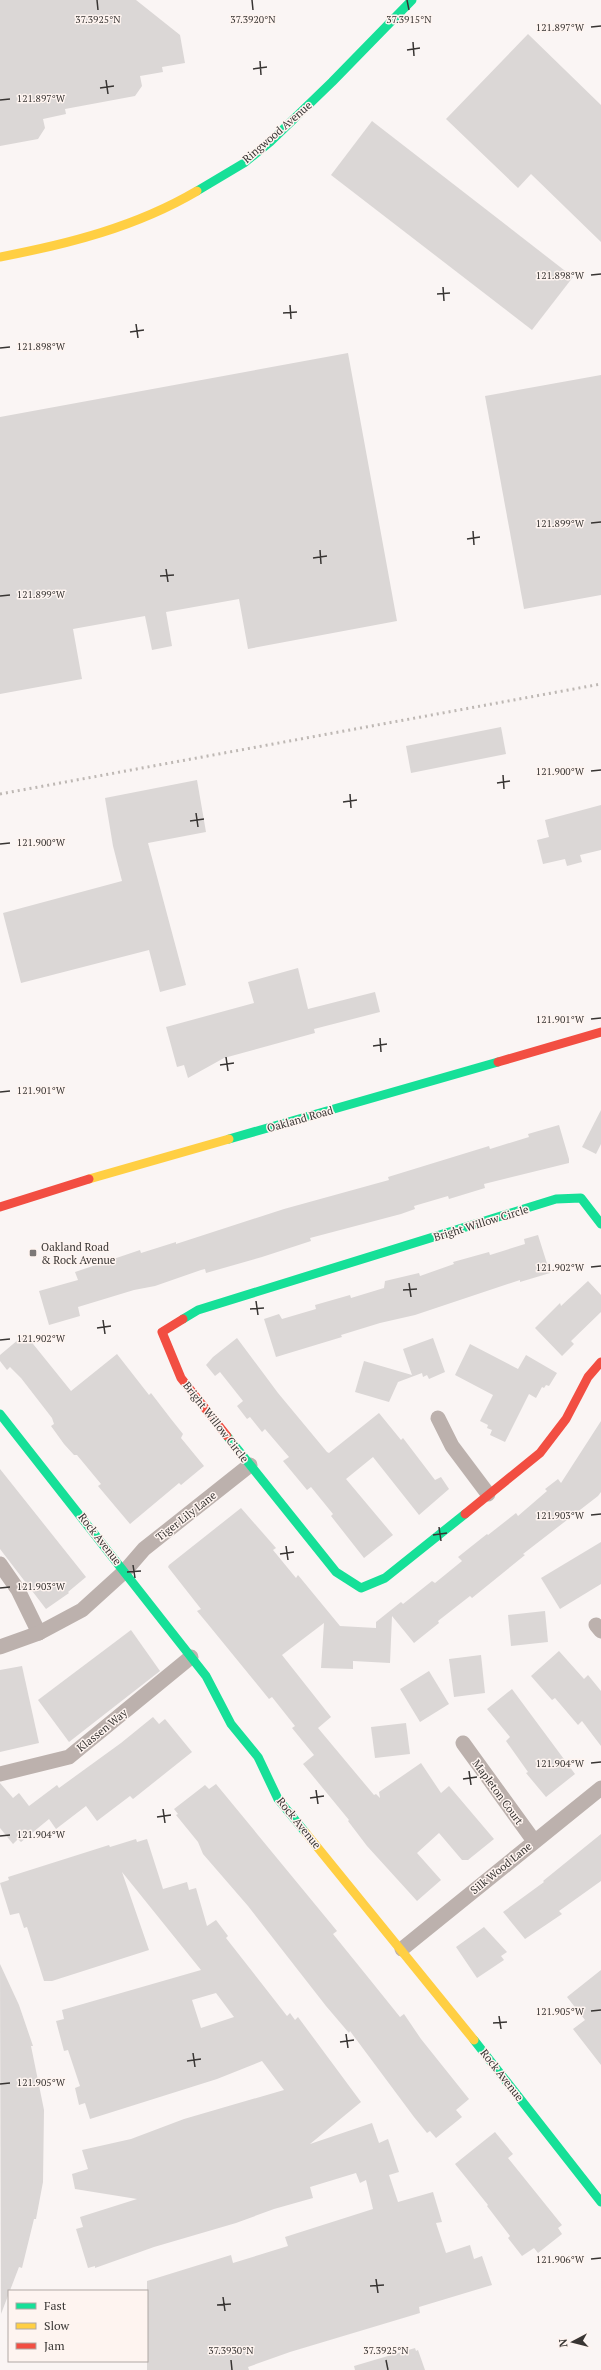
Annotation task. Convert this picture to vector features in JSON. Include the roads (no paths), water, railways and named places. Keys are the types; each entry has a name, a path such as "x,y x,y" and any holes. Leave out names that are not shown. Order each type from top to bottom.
{"street":[{"name":"Ringwood Avenue","path":"0,257 52,248 96,236 140,220 194,194 256,152 307,106 412,0"},
{"name":"Oakland Road","path":"0,1207 94,1178 601,1032"},
{"name":"Bright Willow Circle","path":"601,1224 581,1198 556,1199 198,1310 162,1332 181,1378 336,1572 361,1588 385,1578 488,1494 540,1454 566,1419 588,1377 601,1362"},
{"name":"Rock Avenue","path":"0,1414 125,1571 206,1676 231,1724 258,1758 278,1799 402,1949 601,2202"},
{"path":"438,1418 452,1446 488,1494"},
{"name":"Tiger Lily Lane","path":"0,1647 39,1633 82,1610 125,1571 144,1549 250,1465"},
{"path":"0,1564 18,1590 39,1633"},
{"name":"Klassen Way","path":"0,1774 69,1757 191,1657"},
{"name":"Mapleton Court","path":"463,1743 534,1841"},
{"name":"Silk Wood Lane","path":"402,1949 601,1788"}],"railway":[{"path":"0,794 601,684"}],"place":[{"name":"Oakland Road & Rock Avenue","path":"33,1253"}]}
